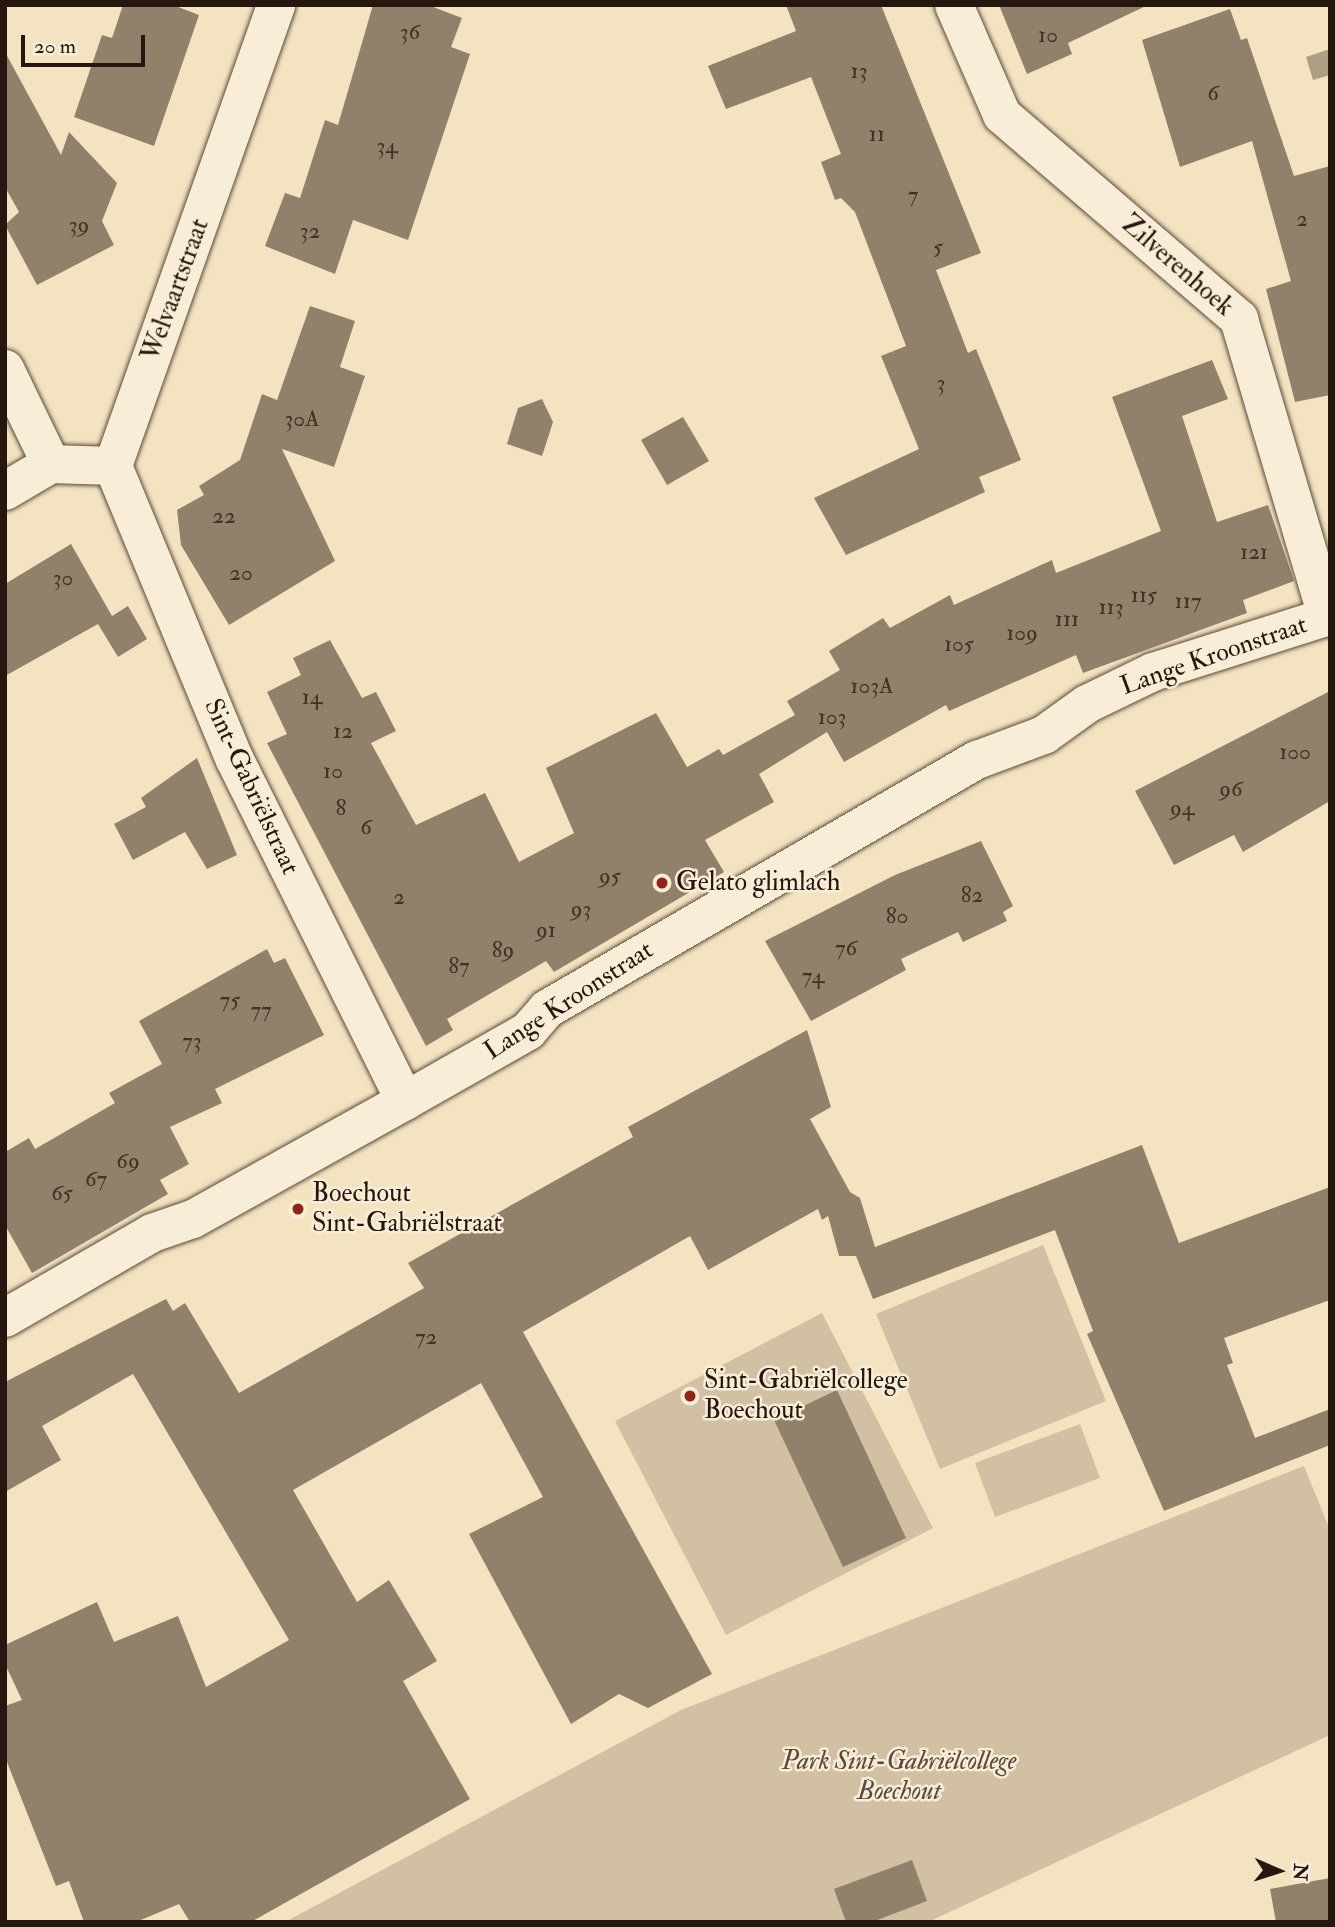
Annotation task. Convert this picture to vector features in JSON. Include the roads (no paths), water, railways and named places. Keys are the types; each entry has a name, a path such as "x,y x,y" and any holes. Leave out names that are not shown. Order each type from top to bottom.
{"street":[{"name":"Welvaartstraat","path":"113,466 276,5"},
{"name":"Zilverenhoek","path":"954,5 1002,115 1239,319 1328,617"},
{"path":"5,369 51,464"},
{"path":"5,491 51,464 113,466"},
{"name":"Sint-Gabriëlstraat","path":"113,466 235,760 405,1101"},
{"name":"Lange Kroonstraat","path":"5,1318 152,1233 203,1214 528,1031 547,1009 978,760 1044,735 1087,704 1153,672 1328,617"}],"place":[{"name":"Gelato glimlach","path":"662,883"},
{"name":"Boechout Sint-Gabriëlstraat","path":"298,1209"},
{"name":"Sint-Gabriëlcollege Boechout","path":"690,1396"}],"park label":[{"name":"Park Sint-Gabriëlcollege Boechout","path":"899,1777"}]}
